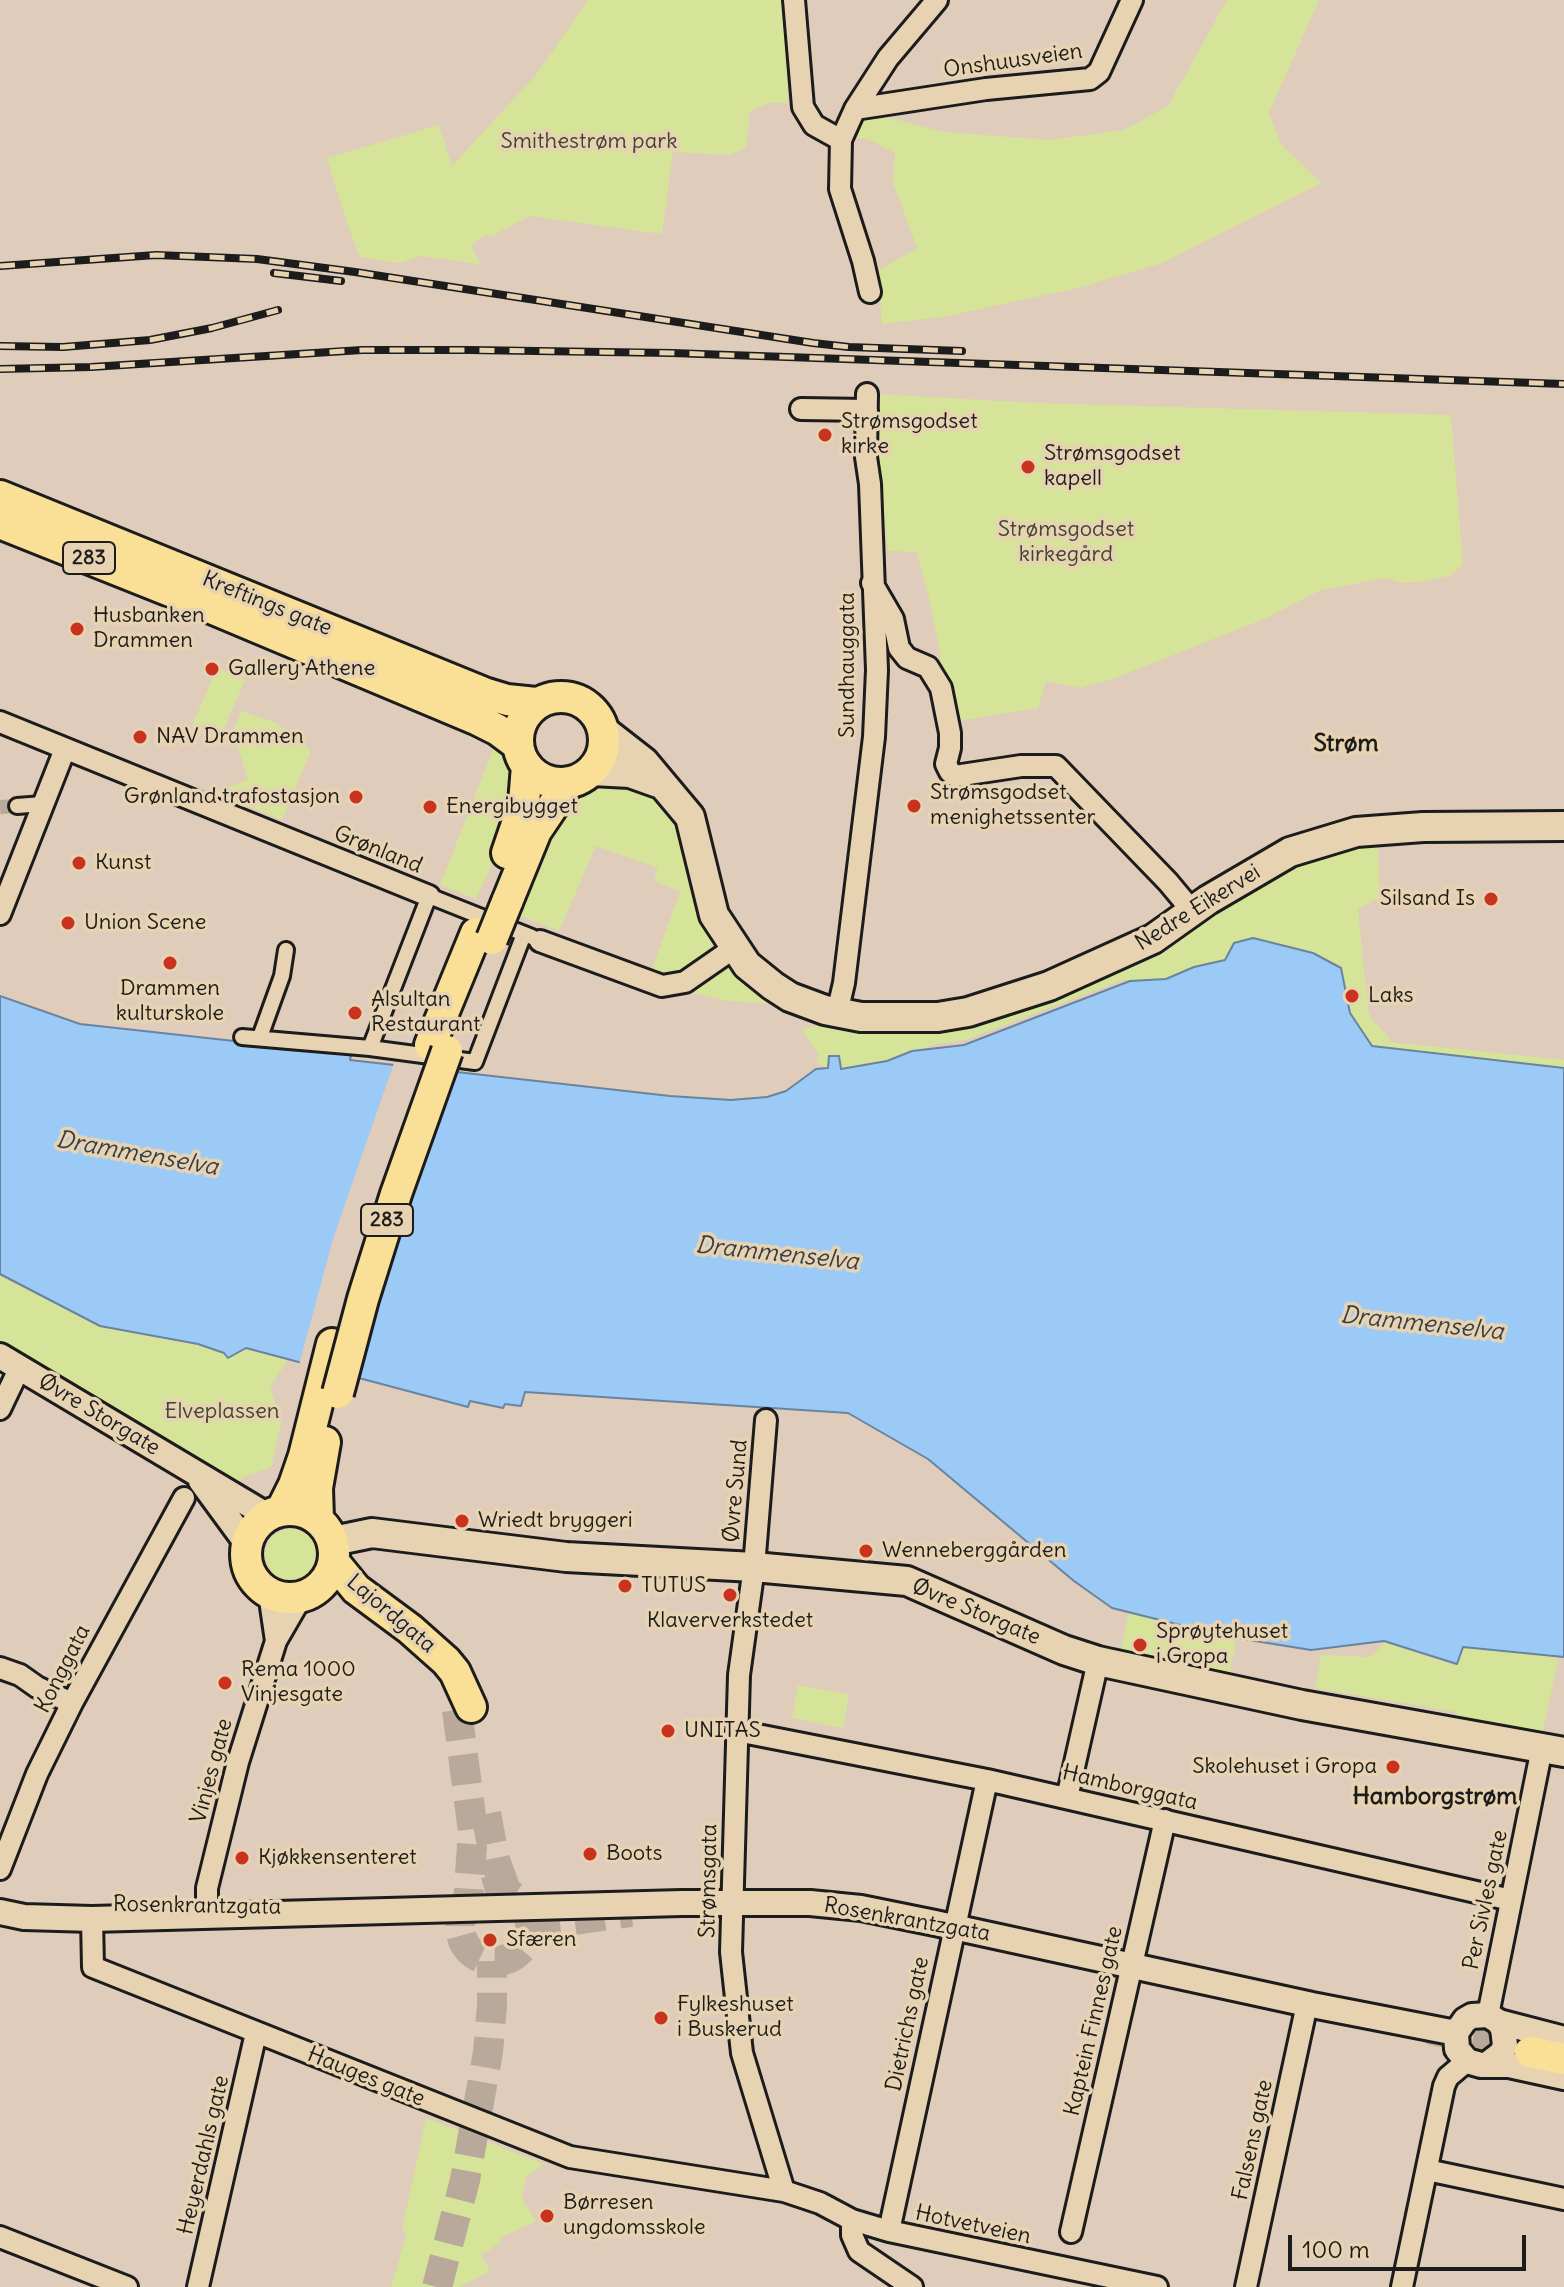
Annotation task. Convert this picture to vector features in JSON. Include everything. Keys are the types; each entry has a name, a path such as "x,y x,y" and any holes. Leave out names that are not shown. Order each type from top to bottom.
{"main road":[{"name":"Kreftings gate","path":"0,496 484,693 507,700 536,703"},
{"name":"Kreftings gate","path":"0,523 463,714 498,730 523,756"},
{"name":"283","path":"328,1542 318,1474 329,1391 378,1190 498,899 522,813 522,721 536,703 562,697 576,700 589,707 598,717 603,730 604,748 536,831 498,899"},
{"path":"603,730 644,762 690,817 714,915 747,965 773,986 799,1001 837,1013"},
{"name":"283","path":"523,756 540,777 552,781 581,776"},
{"path":"581,776 630,773 661,784"},
{"name":"Nedre Eikervei","path":"837,1013 889,1018 938,1017 1006,1001 1110,961 1153,939 1290,852 1356,832 1423,827 1564,826"},
{"name":"283","path":"248,1545 257,1525 274,1514 299,1472 329,1391"},
{"path":"248,1545 251,1573 261,1588 269,1593 291,1598 308,1594 327,1578 328,1542 294,1511 274,1514"},
{"name":"Øvre Storgate","path":"328,1542 372,1533 566,1557 754,1567 907,1581 1064,1650 1098,1661 1302,1705 1553,1750"},
{"name":"Lajordgata","path":"308,1594 345,1604 400,1637 437,1673 464,1708 455,1672 446,1661 410,1629 356,1589 328,1542"},
{"path":"1530,2052 1564,2059"}],"street":[{"path":"794,0 803,107 814,125 841,140"},
{"path":"870,292 840,189 841,140 855,109 888,58 937,0"},
{"name":"Onshuusveien","path":"855,109 986,89 1090,79 1099,72 1132,0"},
{"name":"Sundhauggata","path":"801,409 867,402 866,457 870,484 877,670 874,737 844,983 837,1013"},
{"path":"872,583 893,619 899,648 907,658 928,667 941,688 950,733 946,764 950,772 955,776 1021,766 1056,766 1193,912"},
{"name":"Grønland","path":"0,722 429,896 662,986 685,982 734,948"},
{"path":"0,914 65,749"},
{"path":"17,806 43,804"},
{"path":"370,1048 429,896"},
{"path":"242,1037 370,1048 475,1062 532,937"},
{"path":"260,1037 282,976 286,950"},
{"path":"0,1409 10,1362"},
{"name":"Øvre Storgate","path":"10,1362 136,1436 197,1476 274,1514"},
{"name":"Øvre Sund","path":"754,1567 766,1420"},
{"name":"Øvre Storgate","path":"197,1476 248,1545"},
{"name":"Konggata","path":"0,1869 37,1774 72,1703 184,1498"},
{"name":"Strømsgata","path":"754,1567 739,1675 731,1952 742,2053 784,2191"},
{"name":"Vinjes gate","path":"269,1593 276,1641"},
{"name":"Vinjes gate","path":"207,1909 207,1888 238,1762 276,1641 308,1594"},
{"path":"1067,1798 1098,1661"},
{"path":"0,1668 20,1675 37,1687 72,1703"},
{"name":"Hamborggata","path":"737,1731 987,1780 1511,1900"},
{"name":"Per Sivles gate","path":"1494,2019 1511,1900 1553,1750"},
{"name":"Dietrichs gate","path":"889,2231 987,1780"},
{"name":"Kaptein Finnes gate","path":"1071,2232 1165,1820"},
{"path":"0,1897 92,1911"},
{"name":"Rosenkrantzgata","path":"92,1911 285,1906 300,1911 810,1903 861,1908 1456,2033"},
{"path":"0,1912 24,1917 92,1911"},
{"name":"Hauges gate","path":"92,1911 93,1967 256,2033 570,2157 592,2163 784,2191"},
{"name":"Falsens gate","path":"1246,2287 1307,2004"},
{"path":"1564,2039 1494,2019 1472,2016 1456,2033 1457,2049 1478,2062 1564,2077"},
{"path":"1402,2287 1444,2086 1448,2077 1478,2062 1496,2059 1505,2045 1506,2037 1494,2019"},
{"name":"Heyerdahls gate","path":"198,2287 256,2033"},
{"path":"1427,2170 1564,2199"},
{"name":"Hotvetveien","path":"784,2191 820,2203 852,2220 889,2231 1157,2287"},
{"path":"852,2220 852,2235 859,2251 912,2287"},
{"path":"0,2237 127,2287"}],"green space":[{"name":"Smithestrøm park","path":"588,0 786,0 788,103 769,103 750,111 746,147 730,155 673,152 662,234 530,216 490,237 487,234 471,245 480,264 420,256 401,263 360,257 327,158 439,125 452,166 536,75"},
{"path":"1227,0 1319,0 1269,113 1281,144 1321,183 1162,263 1078,288 942,317 882,324 878,271 917,248 893,183 895,153 868,139 841,140 855,109 944,132 1050,140 1124,130 1168,106"},
{"name":"Strømsgodset kirkegård","path":"876,394 1037,403 1451,415 1463,565 1449,576 1426,581 1402,583 1387,578 1321,590 1264,619 1115,678 1080,688 1046,681 1038,708 957,721 944,677 932,610 917,552 888,551 874,432"},
{"path":"217,668 245,680 220,738 192,726"},
{"path":"241,711 277,723 311,751 282,820 216,793 248,779 233,732"},
{"path":"495,745 512,772 514,787 495,857 476,899 440,885"},
{"path":"604,786 634,786 656,794 677,813 712,935 712,948 680,974 667,976 651,972 680,891 654,881 658,868 596,846 559,931 514,913 553,822 578,798"},
{"path":"1378,845 1380,897 1358,909 1368,1010 1371,1019 1389,1037 1389,1042 1564,1060 1564,1068 1372,1046 1350,1013 1341,968 1226,960 1194,967 1166,979 1125,979 965,1040 932,1045 887,1061 840,1069 829,1056 828,1068 817,1063 818,1054 802,1029 818,1026 880,1033 938,1031 990,1020 1145,962 1271,876 1321,855"},
{"path":"723,969 735,970 775,1004 728,1001 692,993"},
{"name":"Elveplassen","path":"0,1276 100,1327 198,1345 224,1353 228,1358 246,1348 289,1359 270,1386 281,1424 271,1468 247,1475 236,1484 0,1341"},
{"path":"291,1529 309,1537 317,1555 309,1573 291,1581 273,1573 265,1555 273,1537"},
{"path":"1129,1613 1236,1640 1229,1678 1120,1653"},
{"path":"1385,1642 1456,1666 1465,1647 1559,1657 1541,1738 1459,1722 1456,1712 1315,1688 1321,1655 1371,1657"},
{"path":"798,1685 849,1695 843,1728 792,1718"},
{"path":"426,2118 544,2164 526,2177 522,2199 536,2221 500,2238 500,2243 481,2255 490,2271 460,2287 391,2287 407,2232 402,2230"}],"water":[{"name":"Drammenselva","path":"1253,938 1313,953 1341,968 1350,1013 1372,1046 1564,1068 1564,1657 1463,1647 1457,1664 1384,1641 1311,1650 1224,1636 1112,1608 1074,1581 928,1459 848,1413 525,1392 521,1406 505,1404 503,1408 470,1401 468,1407 246,1348 228,1358 224,1353 198,1344 100,1326 0,1274 0,996 80,1024 316,1050 351,1055 350,1060 731,1100 767,1097 786,1091 816,1069 828,1068 829,1056 839,1056 841,1069 887,1061 912,1051 964,1045 1130,981 1166,979 1194,967 1225,960 1234,943"}],"pier":[{"path":"395,1060 451,1066 351,1378 299,1365 333,1239"}],"tunnel":[{"path":"0,807 17,806"},
{"path":"457,1710 473,1831 468,1903"},
{"path":"486,1814 495,1860 507,1893"},
{"path":"495,1891 520,1901 530,1926 520,1951 495,1961 470,1951 460,1926 470,1901 495,1891"},
{"path":"530,1926 631,1912"},
{"path":"437,2287 465,2180 488,2052 492,1961"},
{"path":"1429,2029 1530,2052"}],"railway":[{"path":"0,266 156,255 257,259 813,343 962,351"},
{"path":"274,273 341,281"},
{"path":"0,346 63,347 150,340 212,328 278,310"},
{"path":"0,369 91,367 362,350 469,350 672,353 1564,384"}],"place":[{"name":"Strømsgodset kirke","path":"825,435"},
{"name":"Strømsgodset kapell","path":"1028,467"},
{"name":"Husbanken Drammen","path":"77,629"},
{"name":"Gallery Athene","path":"212,669"},
{"name":"NAV Drammen","path":"140,737"},
{"name":"Grønland trafostasjon","path":"356,797"},
{"name":"Strømsgodset menighetssenter","path":"914,806"},
{"name":"Energibygget","path":"430,807"},
{"name":"Kunst","path":"79,863"},
{"name":"Silsand Is","path":"1491,899"},
{"name":"Union Scene","path":"68,923"},
{"name":"Drammen kulturskole","path":"170,963"},
{"name":"Laks","path":"1352,996"},
{"name":"Alsultan Restaurant","path":"355,1013"},
{"name":"Wriedt bryggeri","path":"462,1521"},
{"name":"Wenneberggården","path":"866,1551"},
{"name":"TUTUS","path":"625,1586"},
{"name":"Klaververkstedet","path":"730,1595"},
{"name":"Sprøytehuset i Gropa","path":"1140,1645"},
{"name":"Rema 1000 Vinjesgate","path":"225,1683"},
{"name":"UNITAS","path":"668,1731"},
{"name":"Skolehuset i Gropa","path":"1393,1767"},
{"name":"Boots","path":"590,1854"},
{"name":"Kjøkkensenteret","path":"242,1858"},
{"name":"Sfæren","path":"490,1940"},
{"name":"Fylkeshuset i Buskerud","path":"661,2018"},
{"name":"Børresen ungdomsskole","path":"547,2216"}],"district":[{"name":"Strøm","path":"1346,744"},
{"name":"Hamborgstrøm","path":"1435,1797"}]}
